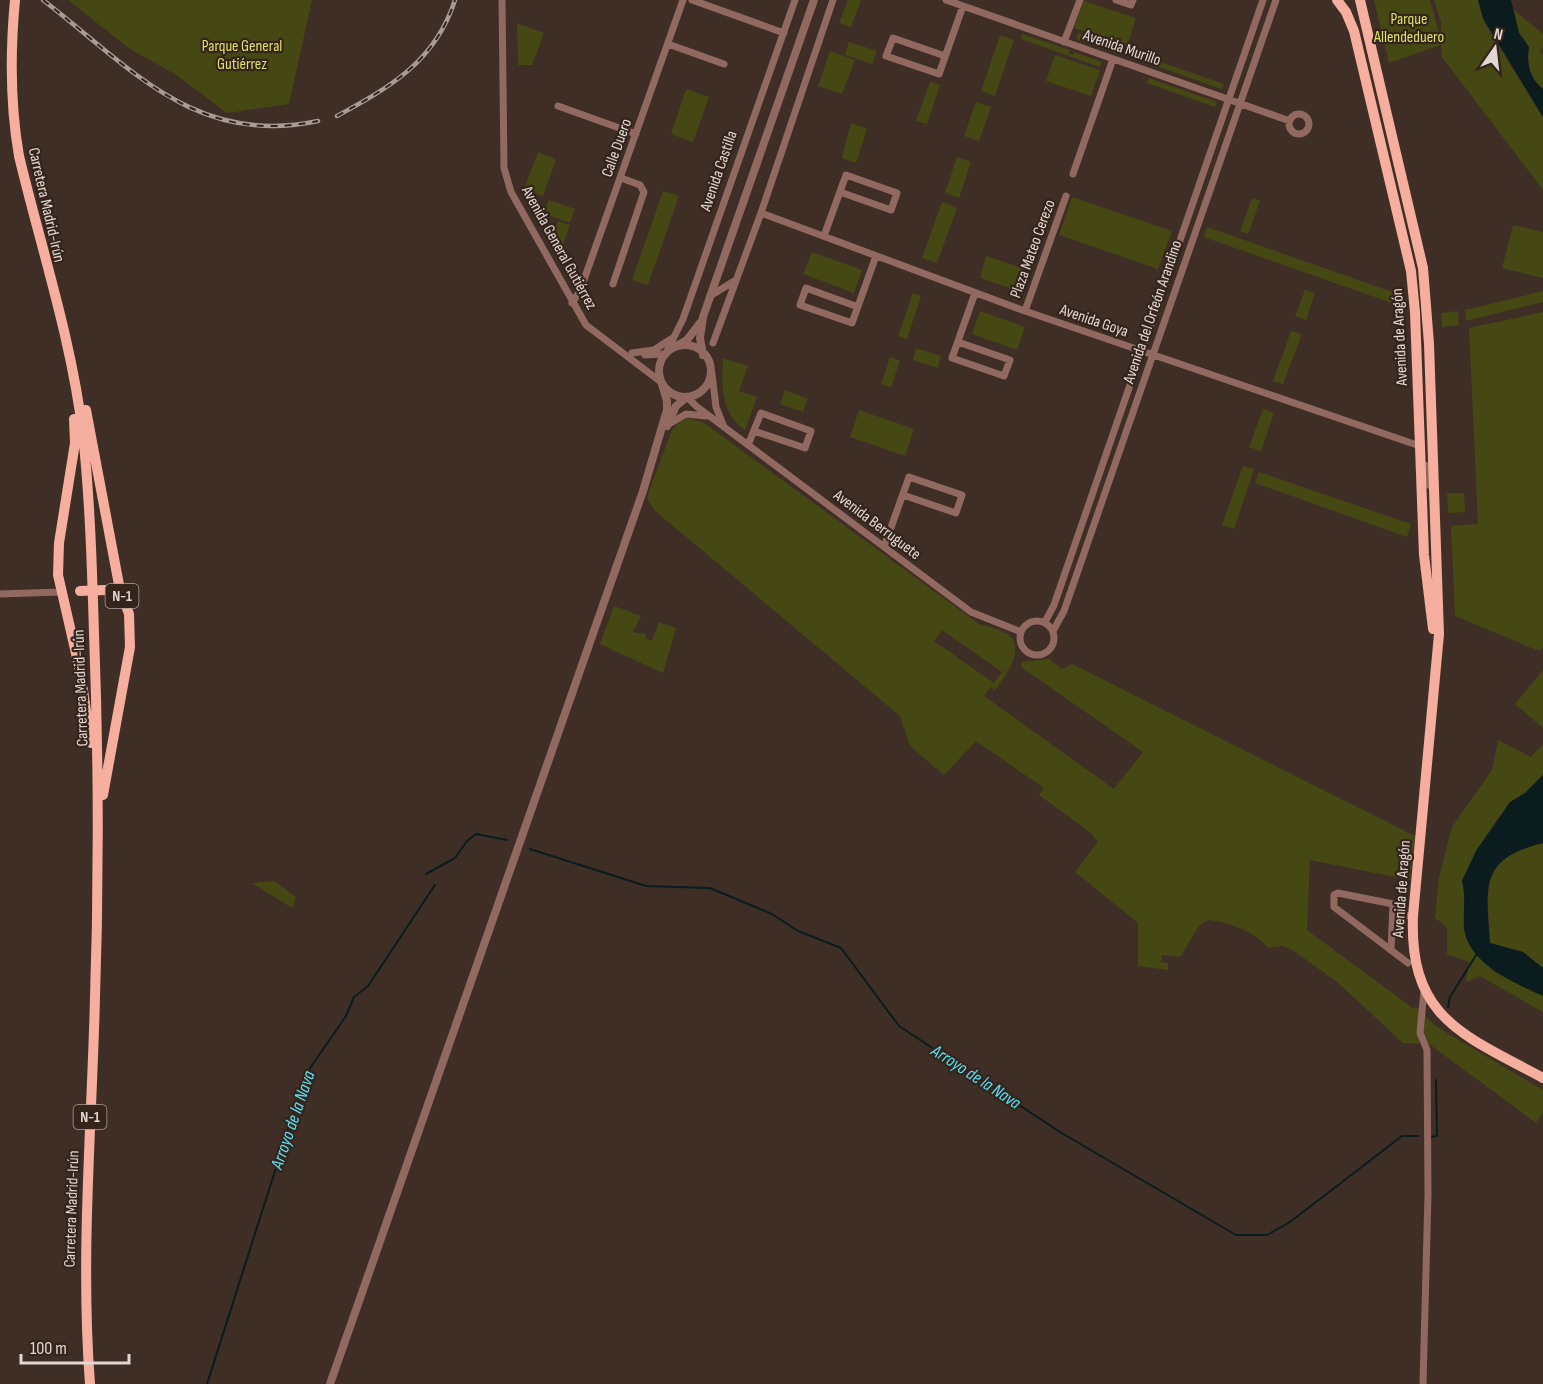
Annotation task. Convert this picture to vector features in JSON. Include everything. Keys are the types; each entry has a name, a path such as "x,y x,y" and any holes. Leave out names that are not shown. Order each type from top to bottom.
{"highway":[{"name":"Carretera Madrid-Irún","path":"15,0 10,69 12,117 21,167 77,394 85,461 97,704 98,830 94,1034 85,1230 90,1384"},
{"name":"Avenida de Aragón","path":"1336,0 1346,12 1354,31 1411,271 1424,555 1433,629 1436,684"},
{"name":"Avenida de Aragón","path":"1360,0 1423,268 1429,344 1439,634 1413,915 1413,948 1424,992 1442,1017 1459,1031 1538,1076"},
{"name":"N-1","path":"66,344 82,393 120,590 131,628 130,647 110,748 98,850"},
{"name":"N-1","path":"66,344 75,443 59,543 58,575 90,724 92,798 98,830"},
{"name":"N-1","path":"61,592 120,590"}],"street":[{"name":"Avenida General Gutiérrez","path":"502,0 505,175 517,203 586,325 662,383"},
{"name":"Calle Duero","path":"572,303 580,291 683,0"},
{"path":"692,0 784,33"},
{"name":"Avenida Castilla","path":"665,351 685,313 795,0"},
{"name":"Avenida Castilla","path":"703,355 700,338 703,317 814,0"},
{"path":"713,344 761,213 833,0"},
{"name":"Avenida Murillo","path":"946,0 1290,121"},
{"path":"1065,42 1080,0"},
{"path":"1116,0 1131,6 1133,0"},
{"name":"Avenida del Orfeón Arandino","path":"1045,622 1054,605 1263,0"},
{"name":"Avenida del Orfeón Arandino","path":"1053,631 1064,611 1276,0"},
{"path":"945,56 893,38 886,56 939,74 963,6"},
{"path":"668,44 724,64"},
{"path":"1073,174 1113,59"},
{"path":"558,106 636,134"},
{"path":"824,236 846,175 897,193 891,210 840,192"},
{"path":"613,284 644,192 640,185 621,178"},
{"name":"Plaza Mateo Cerezo","path":"1025,311 1066,196"},
{"name":"Avenida Goya","path":"761,213 1152,356 1420,445"},
{"path":"858,307 806,288 800,305 852,323 858,307 876,256"},
{"path":"710,297 736,280"},
{"path":"958,342 1010,360 1004,376 952,358 975,293"},
{"name":"Avenida Castilla","path":"678,345 692,334 703,317"},
{"path":"632,353 654,350 675,335"},
{"path":"662,433 668,401 658,367 665,351 678,345 691,348 703,355 710,364 716,407 724,427"},
{"name":"Avenida General Gutiérrez","path":"618,349 632,353 665,351"},
{"path":"330,1384 662,433 676,406 687,398 695,397 704,391 712,375"},
{"path":"662,383 672,392 687,398"},
{"name":"Avenida Berruguete","path":"687,398 971,612 1021,632"},
{"path":"748,445 754,430 761,413 811,431 805,448 754,430"},
{"path":"662,433 672,421 686,414 701,414 712,418"},
{"path":"1420,445 1429,485 1434,488"},
{"path":"884,547 909,477 962,495 956,513 903,495"},
{"path":"0,594 61,592"},
{"path":"1030,622 1045,622 1053,631 1053,645 1041,655 1032,654 1024,649 1020,641 1021,632 1030,622"},
{"path":"1391,950 1393,904 1338,893 1332,900 1334,907 1408,963"},
{"path":"1393,915 1413,915"},
{"path":"1423,1384 1428,1195 1427,1050 1420,1033 1424,992"}],"green space":[{"name":"Parque General Gutiérrez","path":"68,0 312,0 289,104 227,113 175,74 130,49"},
{"path":"848,0 861,0 851,27 839,23"},
{"name":"Parque Allendeduero","path":"1374,0 1430,0 1441,41 1441,22 1434,0 1478,0 1484,22 1543,118 1543,190 1442,57 1441,45 1389,63"},
{"path":"1084,1 1136,18 1127,46 1074,28"},
{"path":"1514,10 1543,34 1543,46 1540,53 1543,55 1543,89 1535,81 1530,71 1529,47 1519,33"},
{"path":"517,23 544,33 532,65 518,65"},
{"path":"1078,33 1123,49 1121,55 1076,39"},
{"path":"1022,34 1070,50 1069,54 1073,55 1074,52 1102,62 1100,67 1021,39"},
{"path":"1000,35 1014,40 995,96 981,91"},
{"path":"849,42 877,51 872,64 845,55"},
{"path":"830,51 855,60 842,94 818,86"},
{"path":"1055,55 1100,70 1091,96 1046,81"},
{"path":"1155,60 1224,84 1222,89 1153,65"},
{"path":"1149,78 1217,102 1215,107 1147,83"},
{"path":"930,82 940,85 927,124 916,121"},
{"path":"686,89 709,97 693,142 671,134"},
{"path":"976,102 991,107 979,141 964,136"},
{"path":"851,123 867,129 856,163 842,158"},
{"path":"538,152 556,159 543,196 524,189"},
{"path":"957,157 971,162 959,198 945,193"},
{"path":"663,191 679,196 648,285 632,280"},
{"path":"1072,197 1172,231 1158,269 1059,235"},
{"path":"1252,198 1260,201 1248,234 1240,231"},
{"path":"549,200 575,209 570,223 544,213"},
{"path":"942,202 957,208 937,263 922,258"},
{"path":"558,221 570,225 562,247 550,243"},
{"path":"1513,225 1543,232 1543,278 1502,268"},
{"path":"1207,227 1404,296 1406,308 1204,237"},
{"path":"812,252 862,270 854,293 803,274"},
{"path":"986,256 1029,270 1022,292 980,278"},
{"path":"1305,290 1315,293 1306,320 1295,316"},
{"path":"1543,291 1543,302 1466,321 1465,310"},
{"path":"913,293 921,296 907,339 898,336"},
{"path":"980,311 1025,327 1017,350 972,334"},
{"path":"1458,311 1459,325 1442,327 1441,313"},
{"path":"1543,312 1543,647 1539,651 1455,616 1451,526 1478,524 1469,328"},
{"path":"1291,331 1302,334 1283,384 1273,381"},
{"path":"916,348 941,356 938,368 913,360"},
{"path":"890,357 900,361 891,387 881,384"},
{"path":"723,358 748,366 739,391 757,397 745,430 731,415 724,398"},
{"path":"785,390 808,399 803,412 780,404"},
{"path":"1263,409 1274,413 1261,451 1249,447"},
{"path":"859,410 914,429 905,456 850,437"},
{"path":"687,418 703,422 979,624 1011,637 1015,650 1011,665 995,690 991,687 984,696 1114,789 1143,752 1021,667 1022,662 1049,659 1062,669 1072,664 1415,836 1410,880 1310,860 1307,930 1414,1009 1416,1007 1437,1027 1543,1090 1543,1112 1536,1123 1429,1044 1403,1043 1337,982 1294,951 1283,946 1268,948 1263,942 1241,928 1208,920 1199,926 1180,957 1162,955 1161,962 1168,963 1168,970 1138,966 1138,923 1075,872 1098,842 1091,833 1039,795 1044,788 976,741 944,775 910,746 900,716 654,510 647,498 672,430","holes":["942,630 1002,672 994,683 934,641"]},
{"path":"1243,466 1254,469 1234,529 1222,525"},
{"path":"1259,472 1411,524 1407,537 1255,483"},
{"path":"1447,493 1464,493 1465,512 1448,513"},
{"path":"614,606 641,616 633,632 646,634 645,638 652,641 659,622 676,628 663,673 600,644"},
{"path":"1543,670 1543,728 1515,704"},
{"path":"1498,740 1531,757 1543,744 1543,775 1525,793 1510,802 1476,851 1462,881 1465,892 1464,931 1494,972 1543,996 1543,1012 1480,976 1466,982 1469,962 1447,954 1447,927 1435,918 1439,877 1452,827 1492,770"},
{"path":"1543,843 1543,968 1523,952 1490,943 1488,906 1491,878 1497,867 1507,857"},
{"path":"274,881 296,897 292,908 252,883"}],"shaded area":[{"path":"1478,0 1511,0 1519,33 1529,47 1530,71 1535,81 1543,89 1543,117 1483,18"},
{"path":"1543,775 1543,843 1507,857 1497,867 1488,891 1488,906 1490,943 1523,952 1543,968 1543,996 1494,971 1474,952 1467,941 1464,928 1462,881 1476,851 1510,802 1525,793"}],"waterway":[{"name":"Arroyo de la Nava","path":"426,874 455,858 467,841 476,834 507,840"},
{"name":"Arroyo de la Nava","path":"530,849 646,886 710,888 772,914 798,931 841,948 899,1026 1060,1132 1236,1235 1267,1235 1290,1222 1402,1136 1418,1136"},
{"name":"Arroyo de la Nava","path":"207,1384 306,1074 346,1016 354,997 368,986 435,885"},
{"name":"Arroyo de la Nava","path":"1448,1007 1450,997 1478,952"},
{"name":"Arroyo de la Nava","path":"1431,1137 1437,1136 1436,1080"}],"railway":[{"path":"43,0 137,75 168,96 201,112 236,123 275,126 318,121"},
{"path":"337,116 392,83 423,56 436,40 455,0"}]}
